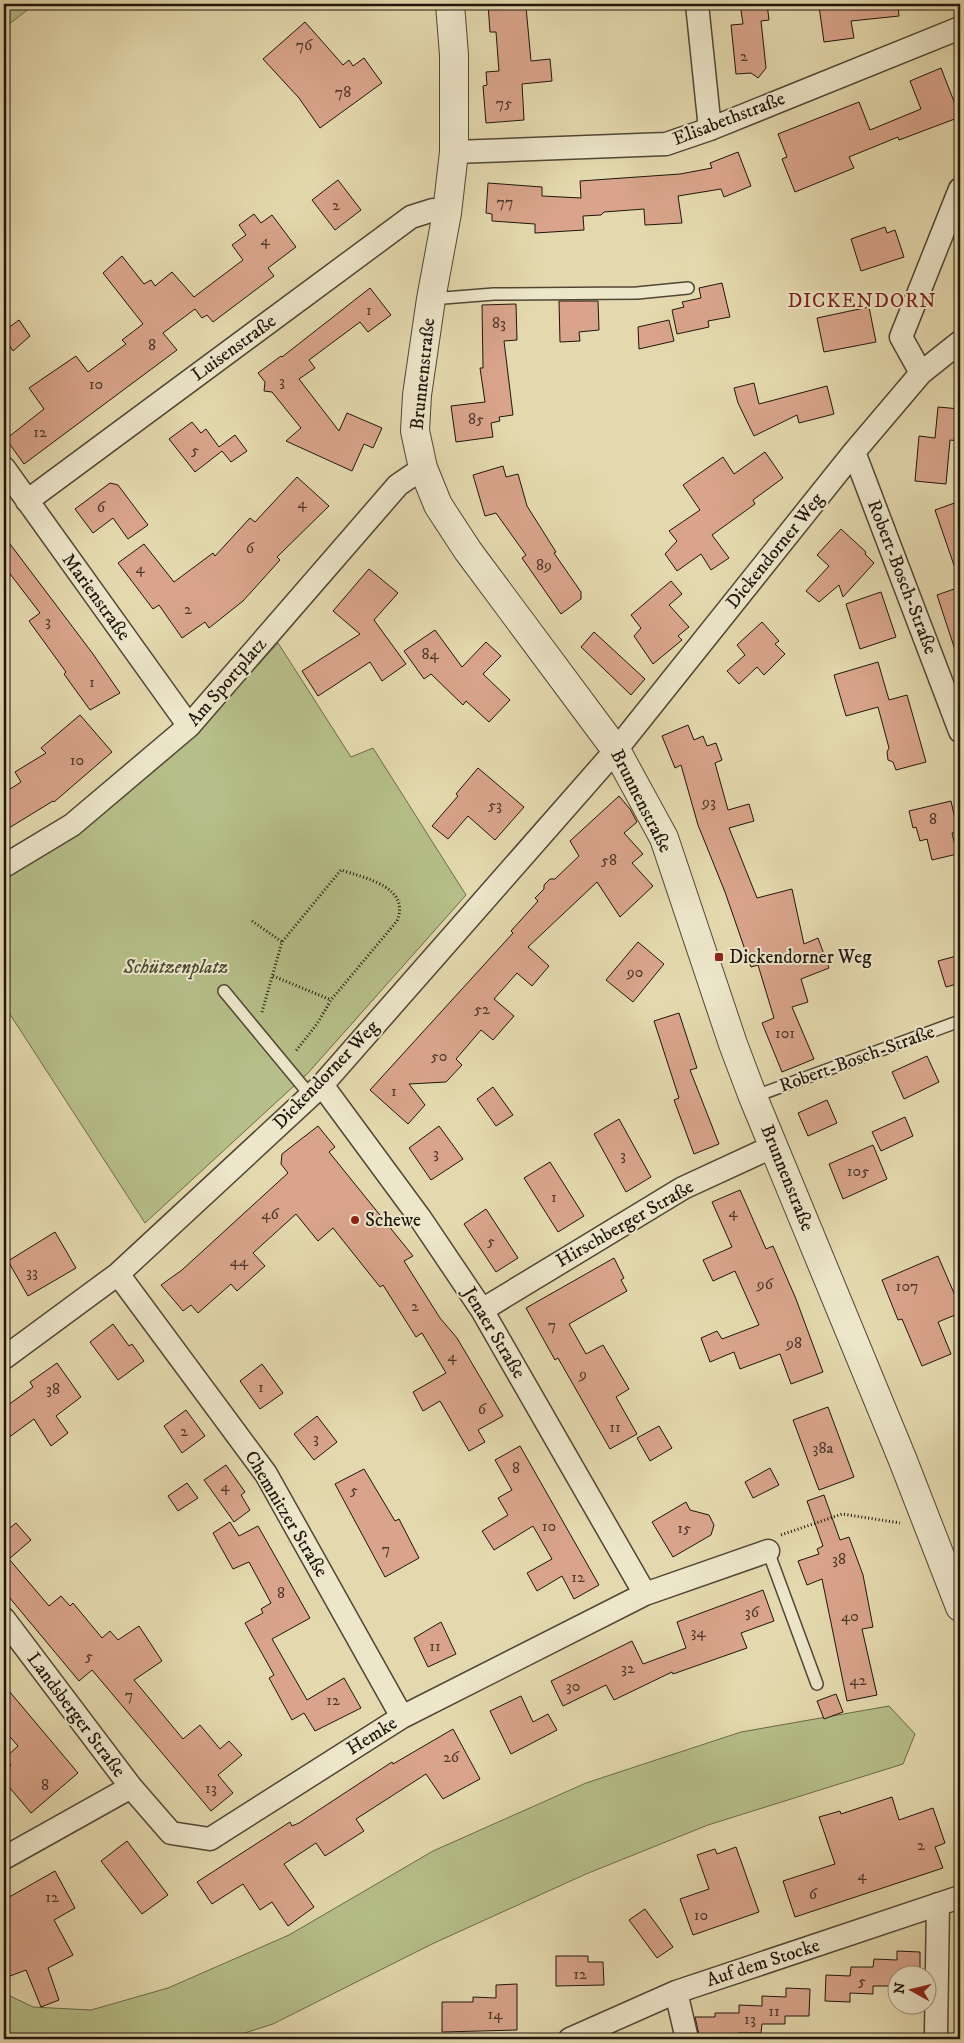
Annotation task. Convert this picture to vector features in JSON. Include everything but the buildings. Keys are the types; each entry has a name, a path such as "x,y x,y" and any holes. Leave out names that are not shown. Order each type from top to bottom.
{"street":[{"name":"Brunnenstraße","path":"450,4 454,55 454,152 447,212 431,299 417,395 415,432 423,468 438,504 468,551 616,750 664,838 733,1044 753,1097 899,1449 960,1607"},
{"path":"697,4 710,129"},
{"name":"Elisabethstraße","path":"454,152 666,144 710,129 960,28"},
{"path":"921,373 901,337 960,190"},
{"name":"Luisenstraße","path":"27,500 411,217 432,210 447,212"},
{"name":"Dickendorner Weg","path":"4,1358 118,1274 316,1090 616,750 854,452 921,373 960,342"},
{"name":"Robert-Bosch-Straße","path":"854,452 960,731"},
{"name":"Marienstraße","path":"4,468 189,726"},
{"name":"Am Sportplatz","path":"4,866 72,825 189,726 398,485 423,468"},
{"name":"Jenaer Straße","path":"316,1090 420,1218 482,1310 645,1594"},
{"name":"Hirschberger Straße","path":"482,1310 683,1188 774,1146"},
{"name":"Chemnitzer Straße","path":"118,1274 266,1474 402,1717"},
{"name":"Hemke","path":"131,1787 171,1833 210,1839 402,1717 645,1594 768,1551"},
{"name":"Landsberger Straße","path":"4,1619 131,1787"},
{"path":"4,1858 131,1787"},
{"name":"Auf dem Stocke","path":"570,2039 676,1992 960,1897"},
{"path":"938,1904 936,2034 938,2039"},
{"path":"676,1992 687,2039"}],"lane":[{"path":"431,299 494,294 637,294 688,288"},
{"path":"224,991 285,1064 316,1090"},
{"name":"Robert-Bosch-Straße","path":"753,1097 960,1021"},
{"path":"768,1551 817,1684"}],"path":[{"path":"375,4 386,7 403,4"},
{"path":"257,1031 282,942 341,870 383,885 397,896 401,910 397,921 332,1000 317,1024 285,1064"},
{"path":"252,921 282,942"},
{"path":"273,976 332,1000"},
{"path":"768,1551 781,1535 842,1514 928,1527"}],"green space":[{"path":"4,4 35,4 4,28"},
{"name":"Schützenplatz","path":"278,643 351,757 373,748 466,895 308,1073 145,1223 4,1005 4,875 196,732"},
{"path":"889,1706 915,1734 903,1764 708,1825 586,1874 432,1944 273,2024 226,2039 4,2039 4,1993 33,2007 91,2010 168,1988 289,1935 433,1851 586,1783 741,1732"}],"place":[{"name":"Dickendorner Weg","path":"719,957"},
{"name":"Schewe","path":"355,1220"}],"district":[{"name":"DICKENDORN","path":"862,301"}]}
